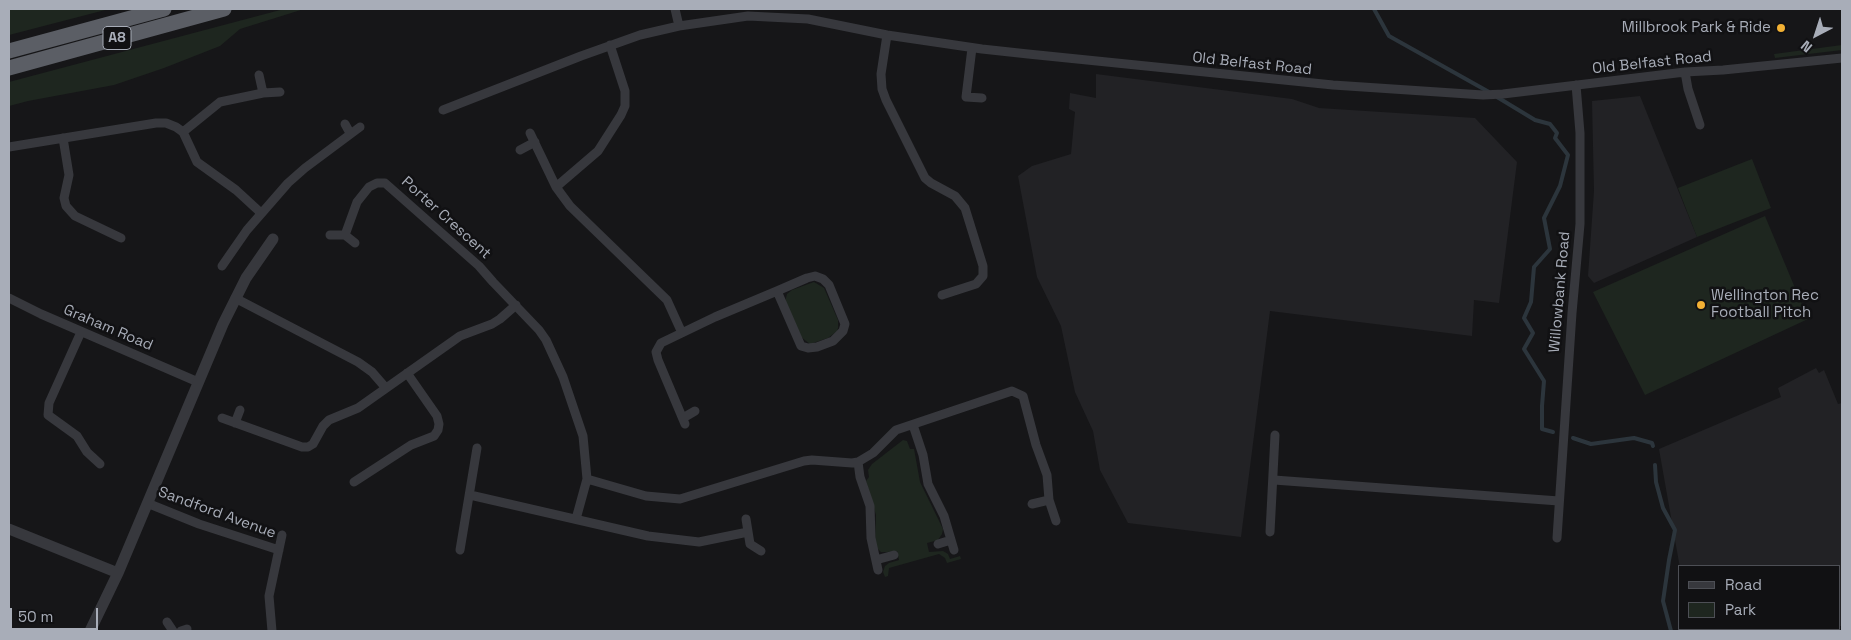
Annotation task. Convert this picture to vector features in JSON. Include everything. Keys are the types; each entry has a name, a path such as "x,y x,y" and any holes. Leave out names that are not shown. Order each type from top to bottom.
{"highway":[{"name":"A8","path":"9,52 164,9"},
{"name":"A8","path":"9,68 224,9"}],"street":[{"path":"675,9 679,26"},
{"name":"Old Belfast Road","path":"443,110 640,35 679,26 748,16 808,19 972,48 1333,86 1483,95 1685,72 1842,58"},
{"path":"886,34 881,74 882,89 886,100 925,178 955,196 965,208 983,266 983,276 976,284 942,295"},
{"path":"556,187 598,151 625,106 625,91 610,45"},
{"path":"972,48 966,97 982,98"},
{"path":"1685,72 1688,89 1700,125"},
{"path":"260,75 263,93"},
{"name":"Willowbank Road","path":"1557,538 1580,214 1580,133 1576,85"},
{"path":"184,132 220,102 263,93 280,92"},
{"path":"9,147 156,123 171,124 184,132 196,160 236,190 261,213"},
{"path":"345,124 350,133"},
{"path":"222,266 240,239 261,213 297,175 360,126"},
{"path":"530,133 556,187 570,206 667,300 682,333"},
{"path":"63,138 69,175 64,198 66,206 75,216 121,238"},
{"path":"520,150 535,142"},
{"name":"Porter Crescent","path":"345,235 357,202 369,187 385,182 479,266 546,340 563,377 583,436 587,479 576,519"},
{"path":"330,235 345,235 355,243"},
{"path":"90,631 118,574 198,382 236,298 251,270 273,239"},
{"path":"696,411 684,421 658,360 656,352 661,343 777,291 815,276 823,279 829,285 845,324 843,331 833,341 817,347 808,348 802,346 777,291"},
{"name":"Graham Road","path":"9,298 81,332 198,382"},
{"path":"236,298 358,362 372,372 385,387"},
{"path":"222,418 302,447 308,447 313,444 323,426 330,420 358,408 385,387 460,336 492,324 516,305"},
{"path":"81,332 49,403 48,415 78,436 87,452 100,464"},
{"path":"354,482 412,445 434,436 438,430 439,424 436,416 407,372"},
{"path":"587,479 646,496 680,499 804,461 858,462 873,453 896,430 1012,391 1023,396 1036,445 1047,475 1049,500 1056,521"},
{"path":"235,423 240,410"},
{"path":"913,425 923,455 928,484 944,516 954,550"},
{"path":"1270,532 1275,435"},
{"path":"460,550 477,448"},
{"path":"858,462 860,477 870,506 871,538 878,570"},
{"path":"1274,480 1559,501"},
{"path":"470,495 648,536 699,542 748,532"},
{"path":"1032,504 1049,500"},
{"name":"Sandford Avenue","path":"147,503 199,524 278,550"},
{"path":"746,519 750,544 761,551"},
{"path":"9,529 118,574"},
{"name":"Sandford Avenue","path":"272,631 269,601 282,535"},
{"path":"938,544 952,540"},
{"path":"876,560 894,555"},
{"path":"167,622 172,631"}],"shaded area":[{"path":"1096,74 1292,99 1319,108 1475,118 1517,162 1499,303 1474,300 1472,336 1270,311 1241,537 1128,523 1100,470 1093,431 1075,392 1061,326 1037,277 1018,176 1032,166 1071,154 1075,112 1069,109 1070,93 1096,98"},
{"path":"1640,96 1697,237 1594,283 1588,276 1594,191 1592,101"},
{"path":"1816,368 1819,373 1824,370 1838,404 1842,403 1842,626 1841,565 1679,565 1659,449 1781,397 1778,388"},
{"path":"1698,630 1783,630 1783,631"}],"green space":[{"path":"9,9 109,9 9,35"},
{"path":"284,9 304,9 240,29 220,46 114,85 9,106 9,82"},
{"path":"1842,45 1842,50 1775,58 1774,54"},
{"path":"1752,159 1771,208 1697,237 1678,188"},
{"name":"Wellington Rec Football Pitch","path":"1765,216 1808,319 1645,395 1593,292"},
{"path":"814,282 824,288 838,320 838,328 828,338 810,344 801,337 785,302 787,294 792,290"},
{"path":"903,440 907,441 910,449 914,449 920,482 943,529 938,540 927,543 929,552 943,551 948,554 950,559 960,556 961,559 947,563 945,558 939,554 889,568 888,576 885,577 883,572 885,566 899,560 897,551 881,552 877,548 875,543 876,515 866,481 869,477 868,470 872,464"}],"waterway":[{"path":"1374,9 1389,36 1489,92"},
{"path":"1497,97 1535,120 1550,124 1557,133 1555,138 1568,155 1560,186 1544,218 1550,249 1534,267 1531,302 1524,318 1533,333 1524,349 1544,381 1542,429 1553,432"},
{"path":"1573,438 1591,444 1634,438 1652,443 1653,446"},
{"path":"1655,465 1656,482 1663,508 1675,530 1663,601 1671,631"}],"place":[{"name":"Millbrook Park & Ride","path":"1781,28"},
{"name":"Wellington Rec Football Pitch","path":"1701,305"}]}
